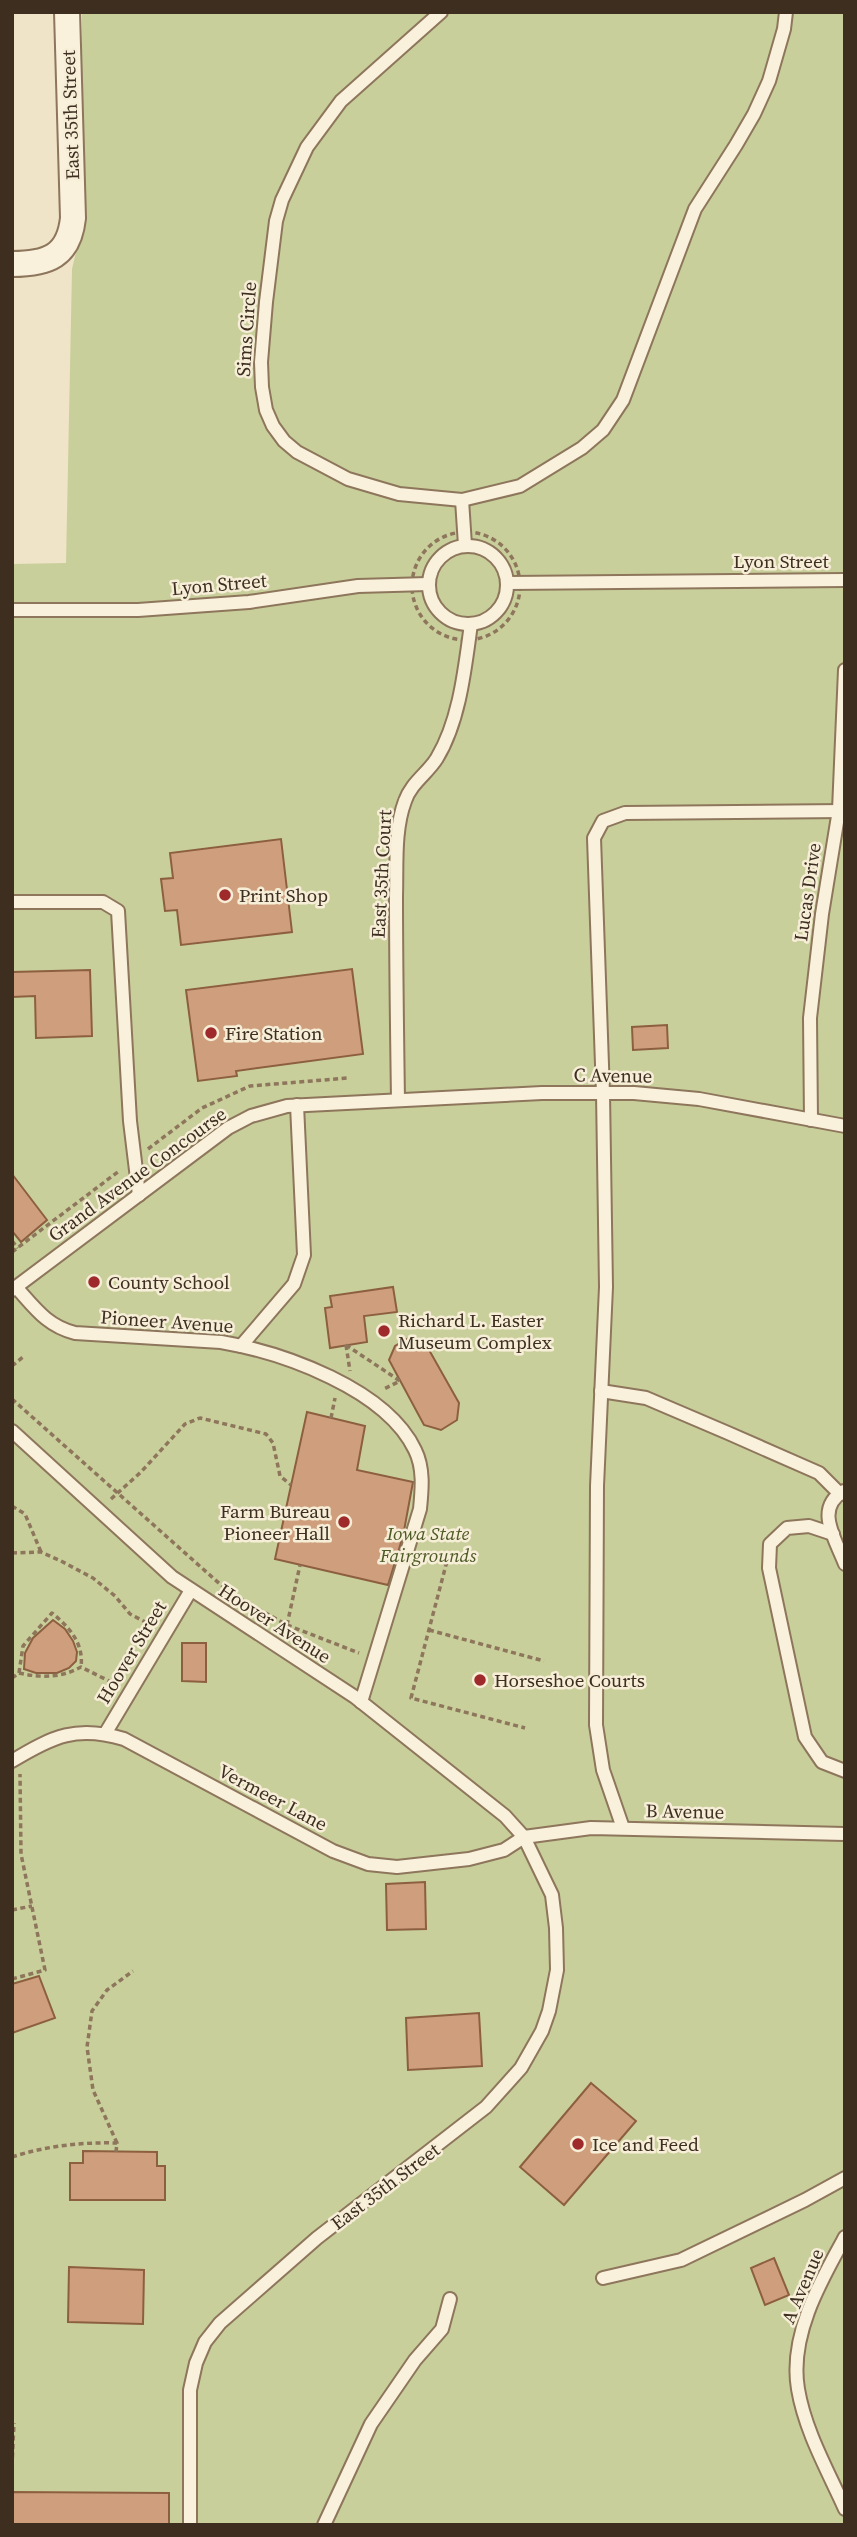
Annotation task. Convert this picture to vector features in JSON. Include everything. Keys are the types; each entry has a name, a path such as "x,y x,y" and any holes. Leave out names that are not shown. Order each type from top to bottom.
{"street":[{"name":"East 35th Street","path":"12,264 37,264 55,256 72,232 67,12"}],"lane":[{"name":"Sims Circle","path":"441,12 341,101 306,147 282,200 276,221 266,302 261,362 262,387 266,410 273,426 297,452 348,479 399,494 462,500 520,486 582,448 603,430 623,400 695,209 754,114 769,81 784,29 786,12"},
{"path":"462,500 465,539"},
{"path":"465,539 498,560 514,583 497,611 481,622 471,624 460,623 441,614 429,595 428,584 435,562 443,553 465,539"},
{"name":"Lyon Street","path":"514,583 845,580"},
{"name":"Lyon Street","path":"12,610 151,609 249,602 358,586 428,584"},
{"name":"East 35th Court","path":"398,1100 396,936 399,825 405,799 436,759 445,740 463,685 471,624"},
{"name":"Lucas Drive","path":"811,1120 810,1018 822,914 842,811 845,670"},
{"path":"623,1828 603,1770 596,1725 597,1486 606,1287 603,1093 594,838 603,821 625,813 842,811"},
{"path":"12,902 103,902 118,911 130,1121 139,1195"},
{"name":"C Avenue","path":"377,1101 542,1093 699,1098 845,1126"},
{"name":"Grand Avenue Concourse","path":"14,1289 228,1128 251,1116 297,1105 377,1101"},
{"path":"241,1346 294,1284 304,1255 297,1105"},
{"name":"Pioneer Avenue","path":"14,1289 59,1329 75,1333 221,1342 284,1359 364,1396 401,1427 416,1452 422,1480 420,1509 361,1702"},
{"path":"601,1391 646,1398 818,1473 842,1492 833,1498 828,1511 833,1534 845,1564"},
{"name":"Hoover Avenue","path":"12,1431 172,1577 361,1702 505,1816 524,1838"},
{"path":"833,1534 809,1526 787,1528 769,1544 769,1568 805,1737 822,1762 845,1771"},
{"name":"Hoover Street","path":"105,1734 191,1590"},
{"name":"Vermeer Lane","path":"16,1758 56,1738 82,1731 124,1739 332,1851 368,1864 397,1867 469,1859 503,1850 524,1838"},
{"name":"B Avenue","path":"524,1838 591,1828 845,1834"},
{"name":"East 35th Street","path":"190,2525 190,2390 196,2363 205,2342 220,2323 317,2238 486,2107 522,2068 542,2031 549,2011 556,1970 556,1928 552,1895 524,1838"},
{"path":"603,2278 681,2260 845,2178"},
{"name":"A Avenue","path":"845,2237 824,2275 805,2321 796,2361 797,2388 803,2409 845,2509"},
{"path":"324,2525 371,2424 415,2360 442,2329 450,2300"}],"path":[{"path":"450,534 465,539 487,536 503,546 514,561 514,583 520,597 513,615 500,629 484,638 469,640 446,637 432,629 417,609 411,585 414,568 422,553 450,534"},
{"path":"12,1252 202,1108 250,1086 348,1078"},
{"path":"12,1241 18,1248"},
{"path":"346,1345 400,1381"},
{"path":"12,1366 23,1357"},
{"path":"331,1418 338,1382"},
{"path":"12,1399 230,1592 287,1626 374,1658"},
{"path":"99,1510 141,1472 184,1424 200,1418 266,1434 273,1443 280,1476 291,1485"},
{"path":"12,1506 25,1514 41,1552"},
{"path":"407,1551 447,1561 411,1698 525,1728"},
{"path":"12,1553 41,1552 93,1578 115,1595 130,1614 165,1632"},
{"path":"287,1626 300,1564"},
{"path":"12,1678 19,1673 23,1646 52,1613 78,1642 82,1656 81,1667"},
{"path":"429,1630 544,1661"},
{"path":"81,1667 130,1692"},
{"path":"19,1673 36,1677 66,1675 81,1667"},
{"path":"12,1979 45,1970 21,1854 16,1758"},
{"path":"12,1910 32,1906"},
{"path":"116,2152 117,2143 93,2090 87,2047 92,2011 107,1990 133,1971"},
{"path":"12,2157 86,2142 117,2143"},
{"path":"12,2466 14,2423"}],"green space":[{"name":"Iowa State Fairgrounds","path":"82,12 845,12 845,2525 12,2525 12,564 66,563 72,269 80,235"}],"building":[{"name":"Print Shop","path":"281,839 292,932 181,945 177,910 165,911 161,879 173,878 170,853"},
{"path":"352,969 363,1054 236,1071 237,1076 198,1081 186,990"},
{"path":"90,970 92,1036 36,1038 35,996 12,997 12,972"},
{"path":"667,1025 668,1048 633,1050 632,1027"},
{"path":"12,1174 47,1220 21,1242 12,1231"},
{"path":"393,1287 397,1312 364,1316 367,1342 330,1348 325,1308 332,1307 330,1296"},
{"path":"412,1336 424,1341 459,1403 457,1420 441,1430 424,1425 389,1360 395,1346"},
{"name":"Farm Bureau Pioneer Hall","path":"307,1412 365,1426 357,1470 413,1482 403,1536 388,1585 275,1559"},
{"path":"53,1620 65,1629 73,1641 77,1652 76,1661 69,1668 57,1673 36,1673 24,1669 25,1653 33,1638"},
{"path":"182,1643 206,1643 206,1682 182,1681"},
{"path":"425,1882 426,1929 387,1930 386,1884"},
{"path":"39,1976 55,2018 12,2033 12,1984"},
{"path":"479,2013 482,2066 408,2070 406,2018"},
{"name":"Ice and Feed","path":"591,2083 636,2121 564,2205 520,2167"},
{"path":"83,2151 157,2152 157,2166 165,2166 165,2200 70,2200 70,2163 83,2163"},
{"path":"774,2258 789,2295 765,2305 751,2268"},
{"path":"69,2267 144,2270 143,2324 68,2322"},
{"path":"12,2492 169,2493 169,2525 12,2525"}],"place":[{"name":"Print Shop","path":"225,895"},
{"name":"Fire Station","path":"211,1033"},
{"name":"County School","path":"94,1282"},
{"name":"Richard L. Easter Museum Complex","path":"384,1331"},
{"name":"Farm Bureau Pioneer Hall","path":"344,1522"},
{"name":"Horseshoe Courts","path":"480,1680"},
{"name":"Ice and Feed","path":"578,2144"}]}
